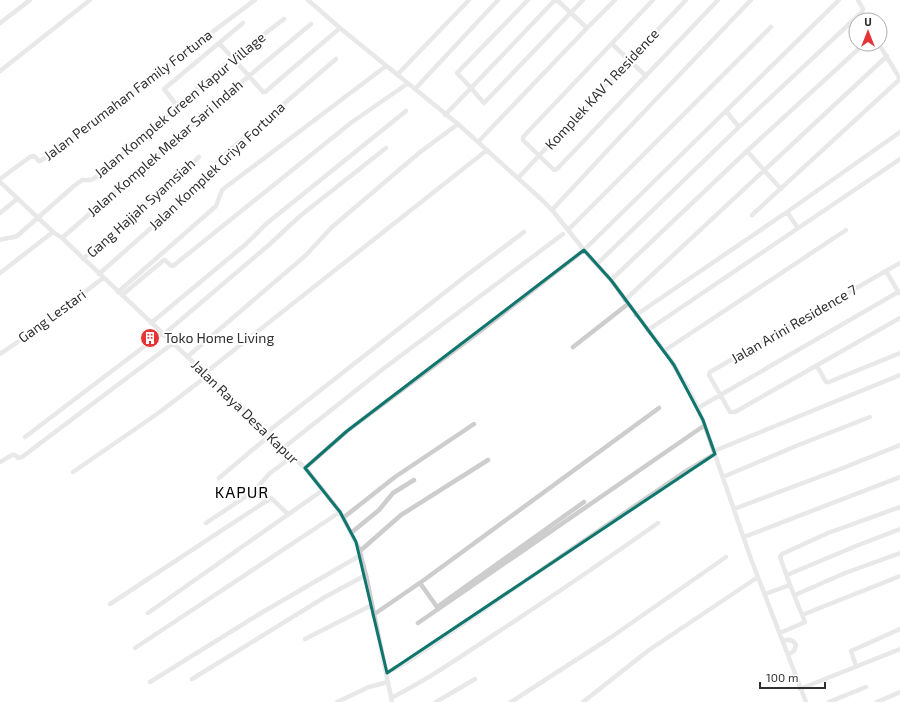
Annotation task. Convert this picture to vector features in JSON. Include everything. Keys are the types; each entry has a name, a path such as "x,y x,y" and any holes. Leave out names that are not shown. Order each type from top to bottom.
{"street":[{"path":"0,23 30,0"},
{"path":"0,72 90,0"},
{"name":"Jalan Perumahan Family Fortuna","path":"0,181 30,157 34,156 39,161 42,160 255,0"},
{"path":"308,0 445,115 458,124 552,210 584,250 611,280 664,351 698,408 758,577 806,702"},
{"path":"397,75 468,0"},
{"path":"415,89 498,0"},
{"path":"528,0 457,73 484,103 583,0"},
{"path":"445,115 556,0 587,28"},
{"path":"478,142 615,0"},
{"path":"653,0 523,137 523,140 554,170 556,170 718,0"},
{"name":"Komplek KAV 1 Residence","path":"518,178 686,0"},
{"path":"552,210 750,0"},
{"path":"305,468 347,431 483,329 584,250 839,0"},
{"path":"597,264 862,12 863,9 858,0"},
{"name":"Jalan Komplek Green Kapur Village","path":"0,240 7,237 13,238 17,236 82,180 91,180 95,178 233,59 284,19"},
{"path":"178,107 164,89 244,23"},
{"path":"219,43 249,76 310,24"},
{"path":"568,230 771,27"},
{"name":"Jalan Komplek Mekar Sari Indah","path":"62,238 207,110 249,76 263,92 265,92 340,28"},
{"path":"612,44 646,76"},
{"path":"611,280 747,151 855,52"},
{"path":"752,214 900,79 884,52"},
{"path":"573,347 627,302 764,170 887,56"},
{"name":"Jalan Komplek Griya Fortuna","path":"101,276 212,175 216,164 233,147 336,59"},
{"path":"120,294 216,206 222,190 386,66"},
{"path":"120,294 164,260 173,266 352,122 408,84"},
{"path":"151,323 246,244 266,224 406,111"},
{"path":"726,111 740,127"},
{"path":"187,357 305,256 332,227 419,153 458,124"},
{"path":"636,315 787,212 900,132"},
{"path":"25,437 163,334 270,244 300,216 386,148"},
{"path":"73,472 156,414 487,150"},
{"path":"747,151 781,189"},
{"name":"Gang Hajjah Syamsiah","path":"83,259 199,157"},
{"path":"648,330 900,159"},
{"name":"Jalan Raya Desa Kapur","path":"0,181 17,199 53,232 62,238 282,449 305,468 340,512 360,553 392,700"},
{"path":"0,213 17,199"},
{"path":"787,212 798,228"},
{"path":"664,351 846,230"},
{"path":"0,273 53,232"},
{"path":"219,478 268,434 461,280 524,232"},
{"path":"282,449 389,365 563,234"},
{"name":"Jalan Arini Residence 7","path":"900,262 710,372 709,375 730,412 735,412 900,318"},
{"path":"886,271 900,292"},
{"name":"Gang Lestari","path":"0,354 38,328 101,276"},
{"name":"Jalan Arini Residence 7","path":"698,408 900,292"},
{"path":"0,462 14,454 18,458 22,457 172,344"},
{"path":"817,366 826,382 828,382 900,353"},
{"path":"387,673 410,660 714,453 900,375"},
{"path":"373,615 420,583 659,408"},
{"path":"723,477 870,417"},
{"path":"343,518 395,477 474,424"},
{"path":"418,623 705,426"},
{"path":"734,508 900,446"},
{"path":"206,523 254,491 270,473 292,457"},
{"path":"150,682 360,553 401,515 488,460"},
{"path":"744,537 900,477"},
{"path":"351,533 379,510 393,493 414,480"},
{"path":"148,613 323,490"},
{"path":"110,604 271,498 288,514"},
{"path":"420,583 437,607 584,502"},
{"path":"780,634 804,623 780,557 782,554 828,533 900,507"},
{"path":"135,648 340,512"},
{"path":"392,700 459,659 658,523"},
{"path":"787,575 842,551 900,529"},
{"path":"794,595 845,573 900,553"},
{"path":"511,702 610,638 726,557"},
{"path":"192,679 325,597 366,575"},
{"path":"802,615 900,576"},
{"path":"583,702 655,647 758,577"},
{"path":"765,594 790,585"},
{"path":"305,639 372,605"},
{"path":"856,666 850,651 900,629"},
{"path":"783,641 790,639 794,641 796,645 794,651 788,655"},
{"path":"800,689 900,649"},
{"path":"436,702 475,679"},
{"path":"337,702 369,687 388,682"},
{"path":"829,702 866,687"},
{"path":"877,702 900,692"}],"highlighted area":[{"path":"584,250 611,280 674,365 703,420 715,454 387,673 356,542 340,512 305,468 347,431"}],"place":[{"name":"Toko Home Living","path":"150,338"}],"district":[{"name":"KAPUR","path":"242,492"}]}
